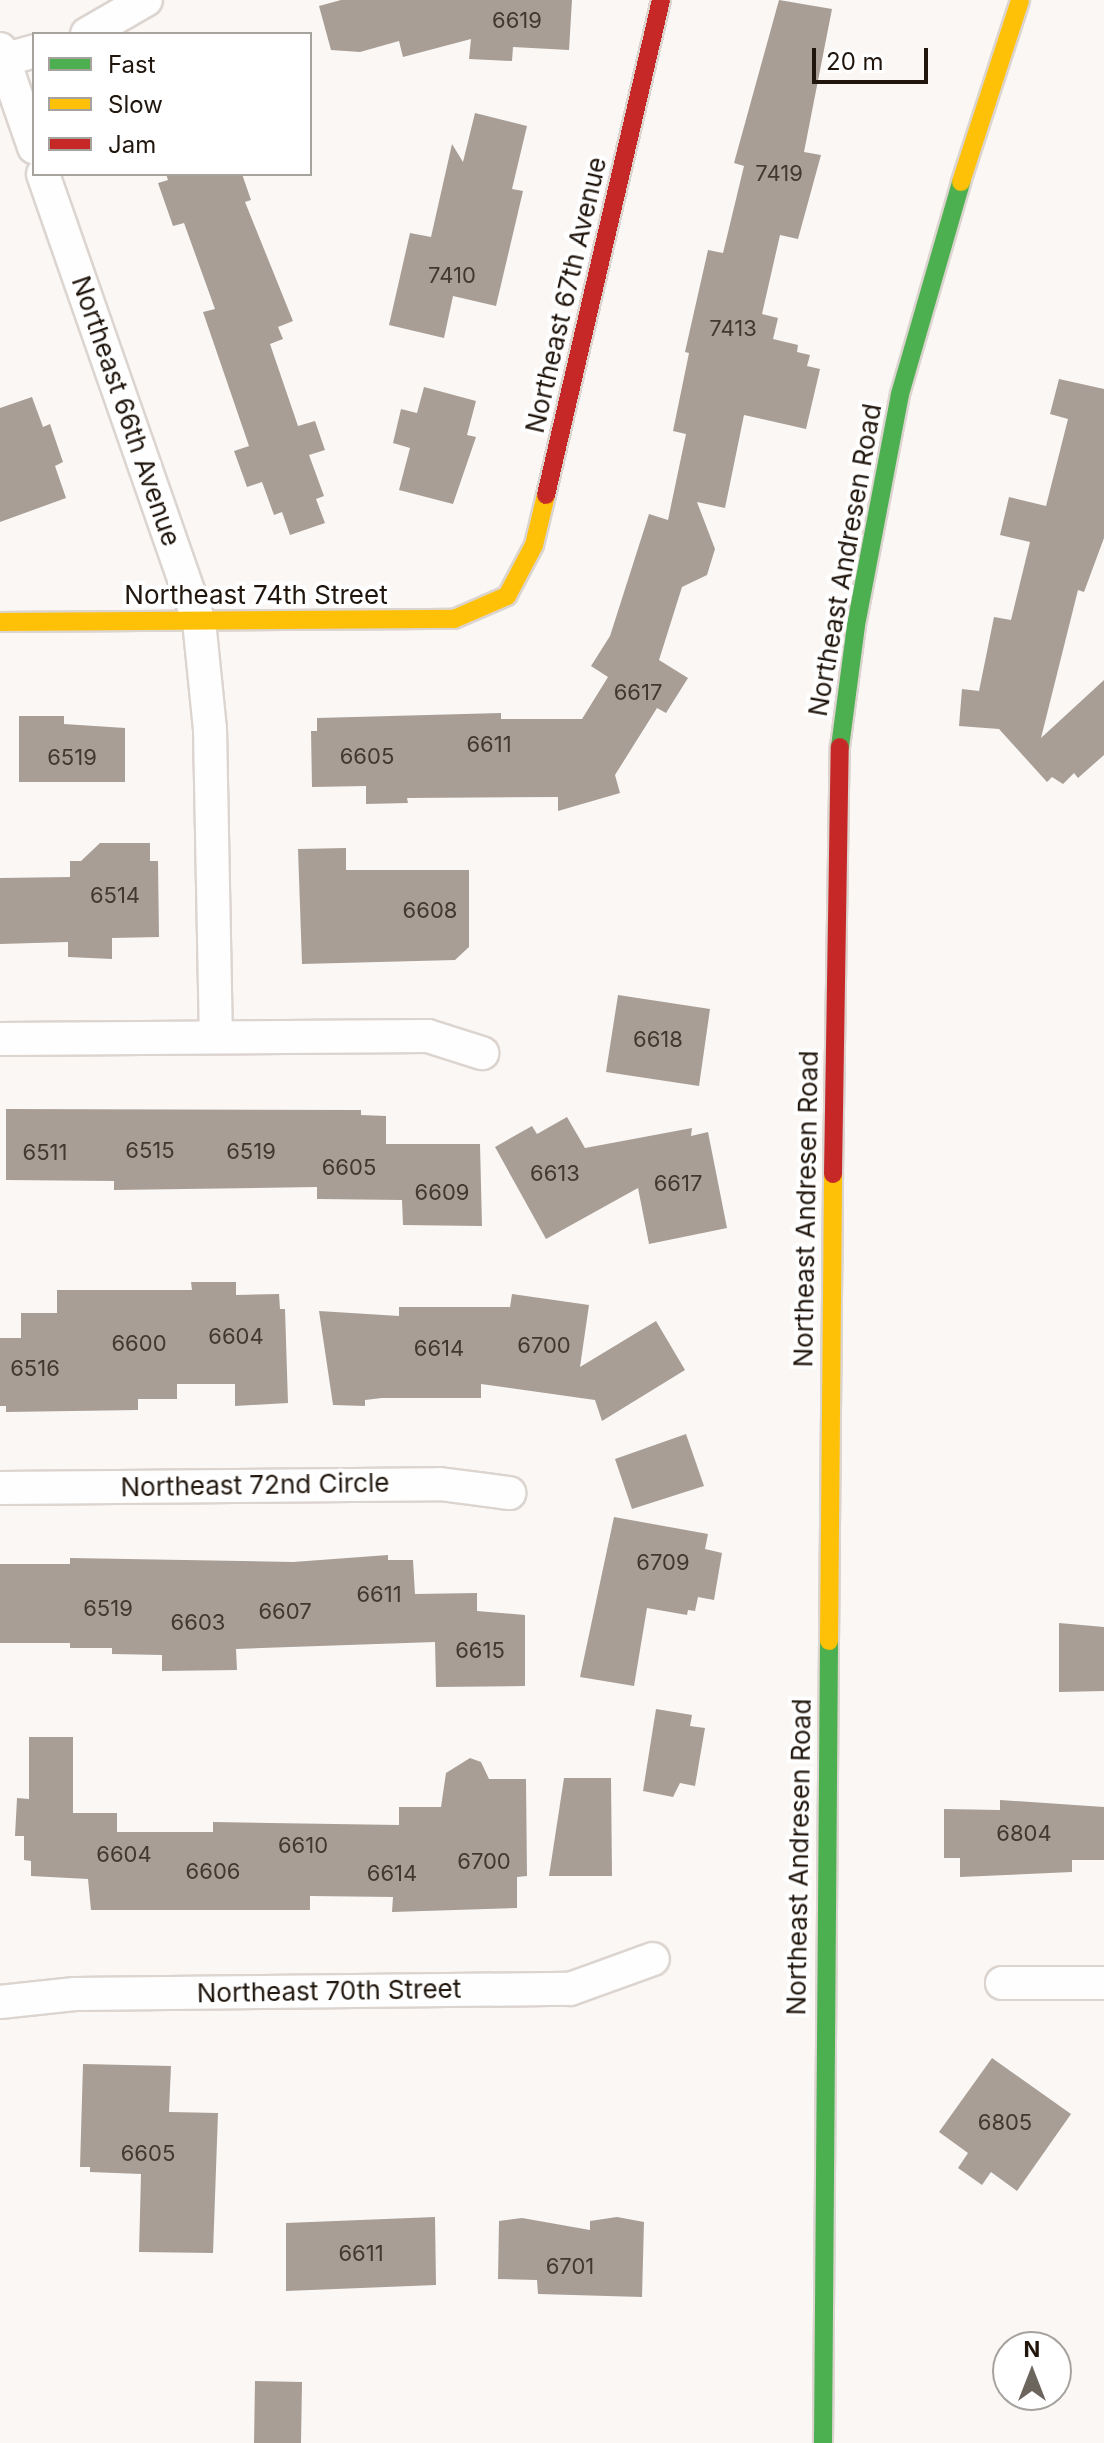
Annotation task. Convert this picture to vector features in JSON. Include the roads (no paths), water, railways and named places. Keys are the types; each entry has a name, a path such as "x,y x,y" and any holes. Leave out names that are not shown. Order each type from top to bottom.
{"main road":[{"name":"Northeast 67th Avenue","path":"507,596 534,545 661,0"},
{"name":"Northeast Andresen Road","path":"823,2443 836,778 856,625 900,394 940,246 1020,0"},
{"name":"Northeast 74th Street","path":"0,622 454,619 507,596"}],"street":[{"path":"90,32 146,0"},
{"path":"9,55 32,140"},
{"name":"Northeast 66th Avenue","path":"44,176 199,621 210,729 216,1034"},
{"path":"0,1039 216,1034 428,1036 482,1053"},
{"name":"Northeast 72nd Circle","path":"0,1488 440,1484 509,1493"},
{"name":"Northeast 70th Street","path":"0,2002 75,1994 570,1989 653,1959"},
{"path":"1002,1983 1104,1983"}]}
